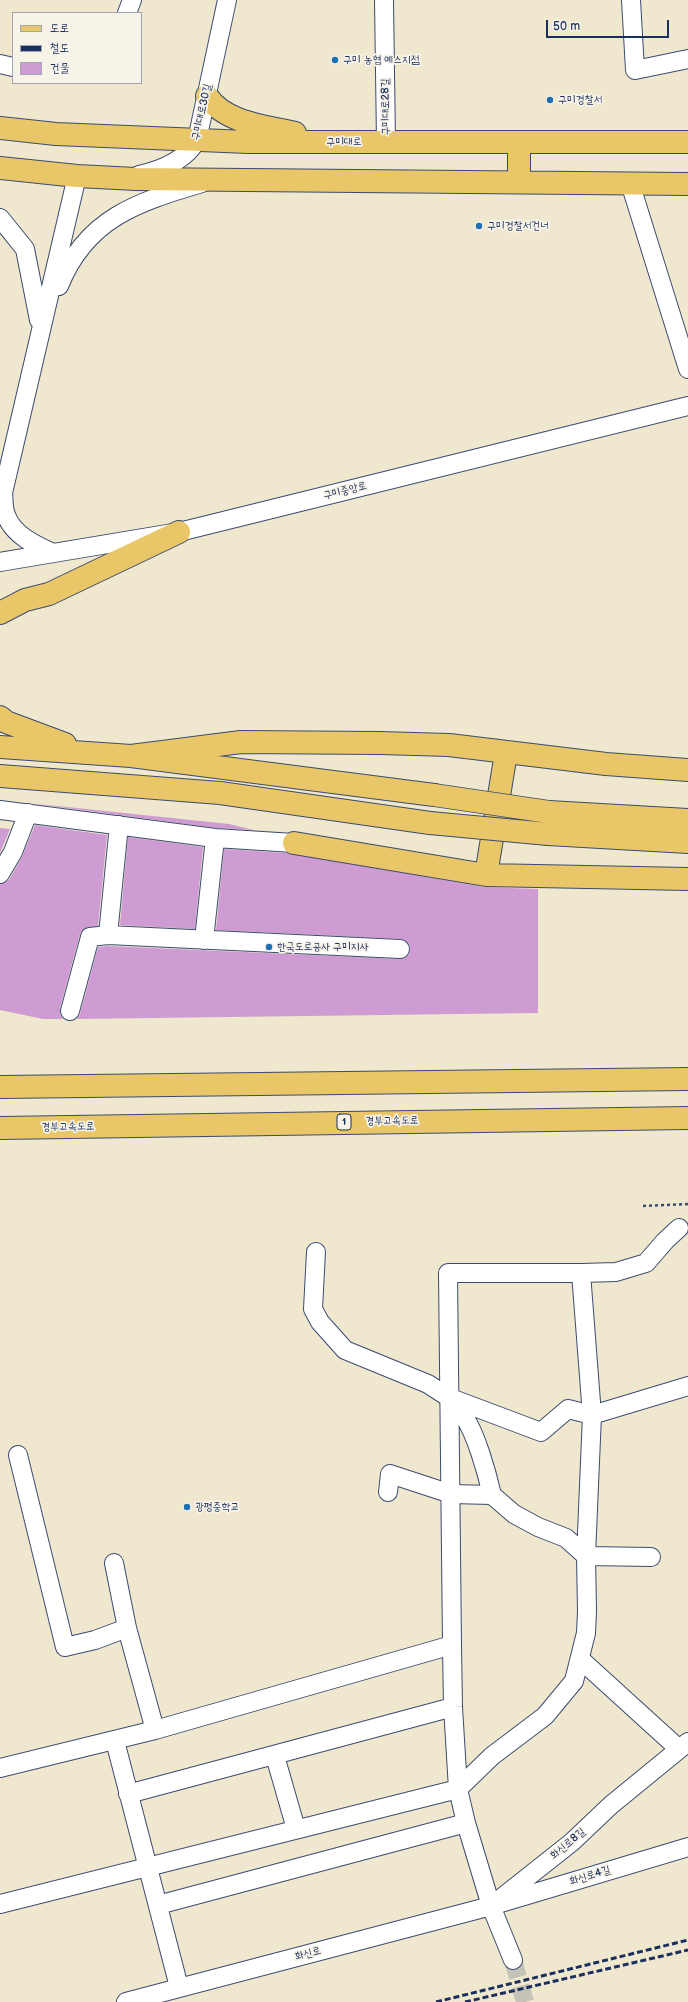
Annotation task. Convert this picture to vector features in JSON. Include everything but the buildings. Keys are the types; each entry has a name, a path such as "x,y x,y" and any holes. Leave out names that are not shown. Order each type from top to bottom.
{"main road":[{"path":"207,96 213,105 223,113 330,142"},
{"name":"구미대로","path":"0,128 56,134 197,140 330,142 688,142"},
{"path":"519,142 519,182"},
{"path":"0,168 77,176 124,178 688,184"},
{"path":"0,613 25,600 48,594 179,532"},
{"path":"0,717 6,722 88,753"},
{"path":"131,756 241,742 448,745 606,764 688,770"},
{"path":"0,747 131,756 434,795 548,812 688,820"},
{"path":"486,875 506,753"},
{"path":"0,776 220,793 430,823 548,834 688,842"},
{"path":"294,843 486,875 688,879"},
{"path":"0,1088 688,1079"},
{"name":"경부고속도로","path":"0,1128 688,1118"}],"street":[{"path":"127,12 132,0"},
{"name":"구미대로30길","path":"124,178 160,169 180,159 192,150 197,140 227,0"},
{"name":"구미대로28길","path":"384,0 386,142"},
{"path":"631,0 635,70 688,59"},
{"path":"0,64 12,67"},
{"path":"53,553 28,542 13,528 6,514 3,493 77,176"},
{"path":"41,331 64,272 82,246 104,223 129,208 162,195 216,179"},
{"path":"630,183 688,369"},
{"path":"0,218 25,249 37,302 41,331"},
{"name":"구미중앙로","path":"0,562 179,532 688,406"},
{"path":"5,810 215,838 294,843"},
{"path":"0,874 13,852 28,813"},
{"path":"108,935 119,825"},
{"path":"204,940 215,838"},
{"path":"70,1011 90,937 108,935 400,950"},
{"path":"513,1960 491,1906 466,1823 458,1789 453,1707 451,1494 448,1397 448,1273 616,1272 646,1263 665,1241 679,1228"},
{"path":"316,1252 313,1309 320,1322 345,1350 428,1384 448,1397 541,1432 568,1409 592,1415 688,1386"},
{"path":"0,1904 458,1789 492,1756 544,1716 574,1681 586,1633 586,1556 592,1415 581,1273"},
{"path":"448,1397 464,1415 487,1473 492,1495 514,1514 538,1527 566,1538 586,1556 651,1557"},
{"path":"18,1455 65,1647 95,1640 127,1628"},
{"path":"388,1492 390,1474 451,1494 492,1495"},
{"path":"114,1563 127,1628 155,1730"},
{"path":"0,1768 115,1741 452,1645"},
{"path":"580,1659 684,1746"},
{"path":"128,1794 275,1756 453,1707"},
{"path":"115,1741 179,1987"},
{"name":"화신로8길","path":"491,1906 572,1842 612,1805 684,1746"},
{"path":"275,1756 296,1830"},
{"path":"158,1905 466,1823"},
{"name":"화신로4길","path":"491,1906 688,1847"},
{"name":"화신로","path":"126,2002 491,1906"}],"path":[{"path":"643,1206 688,1204"}],"tunnel":[{"path":"513,1960 525,2002"}],"railway":[{"path":"436,2002 688,1940"},
{"path":"465,2002 688,1950"}],"place":[{"name":"구미 농협 예스지점","path":"335,60"},
{"name":"구미경찰서","path":"550,100"},
{"name":"구미경찰서건너","path":"479,226"},
{"name":"한국도로공사 구미지사","path":"269,947"},
{"name":"광평중학교","path":"187,1507"}]}
